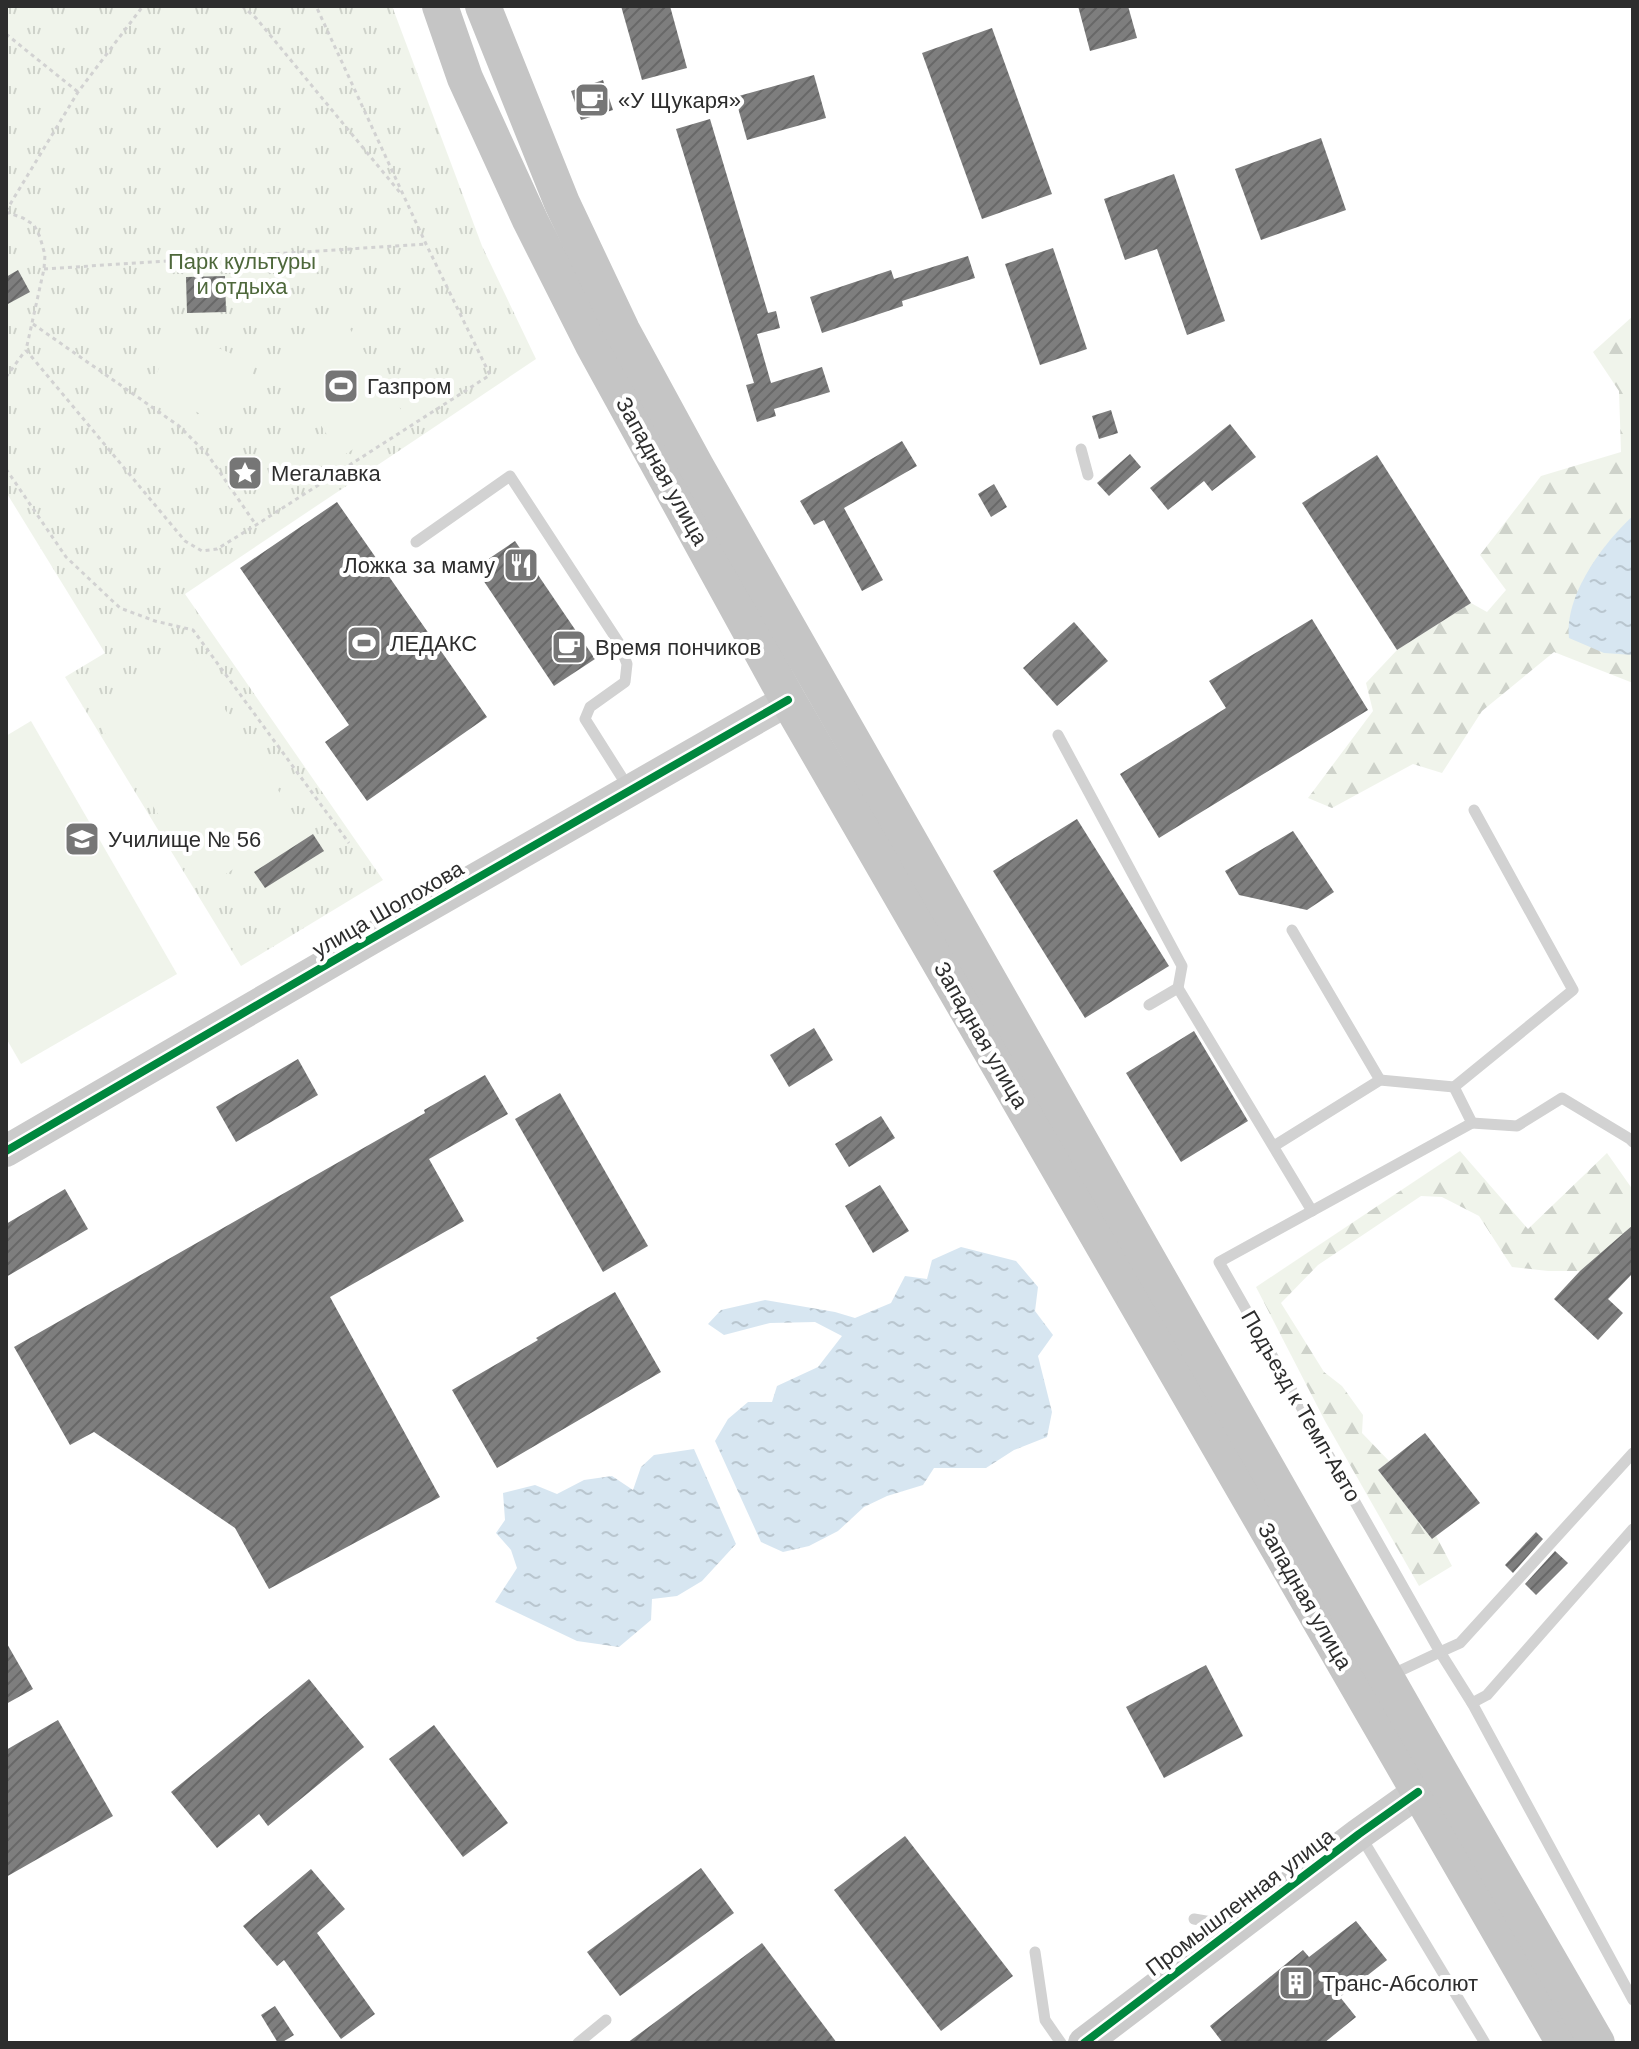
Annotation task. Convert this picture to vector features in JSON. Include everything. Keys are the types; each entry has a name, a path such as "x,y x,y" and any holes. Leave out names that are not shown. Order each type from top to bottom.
{"main road":[{"name":"Западная улица","path":"440,6 465,78 530,220 592,343 788,700 1564,2043"},
{"name":"Западная улица","path":"483,6 562,203 622,330 688,452 1597,2043"}],"street":[{"name":"улица Шолохова","path":"6,1151 788,700"},
{"name":"Промышленная улица","path":"1084,2043 1418,1792"}],"lane":[{"path":"1081,449 1088,475"},
{"path":"416,542 510,476 619,643 627,664 625,682 590,707 585,719 631,790"},
{"path":"1058,735 1182,966 1178,988 1312,1211"},
{"path":"1274,1146 1380,1080 1454,1087 1573,990 1474,810"},
{"path":"1292,930 1380,1080"},
{"path":"1149,1005 1178,988"},
{"path":"1454,1087 1472,1123 1517,1126 1562,1098 1633,1142"},
{"name":"Подъезд к Темп-Авто","path":"1440,1652 1219,1262 1472,1123"},
{"path":"1387,1677 1460,1643 1633,1453"},
{"path":"1472,1703 1487,1695 1633,1529"},
{"path":"1440,1652 1472,1703 1633,2000"},
{"path":"1359,1834 1485,2043"},
{"path":"1194,1919 1237,1926"},
{"path":"1035,1952 1045,2020 1061,2043"},
{"path":"578,2043 606,2020"}],"path":[{"path":"6,377 26,350 45,255 34,225 6,212 78,92 143,6"},
{"path":"242,6 256,18 406,201"},
{"path":"26,350 185,541 202,551 217,549 490,375 316,6"},
{"path":"6,34 78,92"},
{"path":"44,269 426,244"},
{"path":"32,323 179,426 208,455 256,525"},
{"path":"6,469 66,557 120,608 193,630 349,843"}],"green space":[{"name":"Парк культуры и отдыха","path":"6,6 392,6 482,246 536,359 185,594 383,880 241,966 65,677 105,653 6,492"},
{"name":"Газпром","path":"341,315 405,416 341,457 277,356"},
{"path":"1633,316 1633,683 1554,652 1482,711 1442,773 1413,764 1332,808 1308,798 1373,711 1366,683 1397,650 1471,603 1487,612 1506,590 1480,555 1541,476 1621,452 1619,391 1593,352"},
{"path":"177,329 256,365 227,426 149,390"},
{"path":"186,650 301,825 206,887 91,712"},
{"path":"31,721 177,974 21,1064 6,1038 6,736"},
{"path":"1460,1151 1528,1229 1607,1153 1633,1190 1633,1225 1581,1271 1512,1267 1479,1216 1442,1197 1421,1196 1318,1265 1281,1303 1324,1372 1342,1386 1363,1415 1362,1433 1389,1461 1378,1470 1432,1539 1436,1536 1452,1566 1419,1586 1325,1421 1256,1287"}],"water":[{"path":"1633,516 1633,655 1604,653 1569,638 1569,622 1579,588 1588,571"},
{"path":"961,1247 1016,1261 1038,1287 1035,1311 1053,1335 1038,1356 1052,1412 1047,1437 1014,1450 986,1468 934,1468 923,1485 864,1507 838,1531 809,1546 783,1552 761,1542 715,1441 728,1419 748,1402 772,1402 777,1386 818,1367 842,1336 815,1322 770,1323 724,1335 708,1324 721,1310 765,1300 855,1318 891,1303 905,1276 927,1279 932,1260"},
{"path":"694,1449 736,1544 702,1581 677,1596 652,1599 651,1620 619,1647 577,1641 495,1602 517,1568 511,1550 496,1533 505,1520 503,1493 535,1485 557,1494 584,1480 612,1476 633,1490 641,1467 654,1455"}],"building":[{"path":"621,6 670,6 687,68 642,80"},
{"path":"1078,6 1128,6 1137,38 1090,51"},
{"path":"992,28 1052,194 982,219 922,53"},
{"path":"814,75 826,118 747,140 735,97"},
{"name":"«У Щукаря»","path":"603,80 613,110 581,120 571,91"},
{"path":"710,119 768,313 776,311 780,328 757,334 771,383 822,367 830,392 774,409 776,416 757,422 746,385 754,383 676,129"},
{"path":"1321,138 1346,210 1261,240 1235,169"},
{"path":"1174,174 1225,321 1187,335 1157,249 1125,260 1104,199"},
{"path":"1053,248 1087,349 1040,365 1005,264"},
{"path":"968,256 975,278 902,301 903,306 822,333 810,297 891,270 894,279"},
{"path":"18,270 30,292 6,305 6,277"},
{"path":"225,276 226,312 187,313 186,277"},
{"path":"1111,410 1118,433 1099,439 1092,416"},
{"path":"1230,424 1256,457 1212,491 1204,481 1168,510 1150,488"},
{"path":"902,441 917,466 844,508 883,580 862,591 824,520 814,525 800,501"},
{"path":"1130,454 1141,467 1109,496 1097,483"},
{"path":"1377,455 1471,603 1397,650 1302,503"},
{"path":"994,484 1007,507 991,517 978,494"},
{"name":"ЛЕДАКС","path":"337,502 487,717 367,801 325,742 349,725 240,568"},
{"path":"515,541 595,659 554,686 475,568"},
{"path":"1312,619 1368,710 1159,838 1120,774 1226,708 1209,681"},
{"path":"1074,622 1108,661 1057,706 1023,668"},
{"path":"1077,819 1169,966 1085,1018 993,871"},
{"path":"1293,831 1334,892 1307,910 1239,895 1225,871"},
{"path":"313,834 324,851 265,888 254,872"},
{"path":"814,1028 833,1060 789,1087 770,1055"},
{"path":"1194,1031 1248,1121 1181,1162 1126,1073"},
{"path":"298,1059 318,1095 236,1142 216,1107"},
{"path":"485,1075 508,1114 429,1159 464,1221 330,1297 440,1497 269,1589 235,1528 94,1432 70,1445 14,1347 425,1113 424,1110"},
{"path":"560,1093 648,1246 603,1272 515,1119"},
{"path":"881,1116 895,1138 849,1167 835,1144"},
{"path":"880,1185 909,1231 873,1253 845,1206"},
{"path":"65,1189 88,1229 6,1277 6,1224"},
{"path":"1633,1225 1633,1273 1608,1299 1623,1313 1598,1340 1554,1299 1580,1271"},
{"path":"615,1292 661,1372 497,1468 452,1390"},
{"path":"1425,1433 1480,1503 1432,1539 1378,1470"},
{"path":"1536,1532 1543,1539 1513,1573 1505,1565"},
{"path":"1555,1551 1568,1563 1536,1595 1525,1584"},
{"path":"6,1642 33,1689 6,1704"},
{"path":"1206,1665 1243,1736 1164,1778 1126,1707"},
{"path":"309,1679 364,1747 268,1826 259,1814 217,1848 171,1792"},
{"path":"58,1720 113,1816 6,1877 6,1750"},
{"path":"434,1725 508,1823 463,1857 389,1759"},
{"path":"905,1836 1013,1976 941,2031 834,1890"},
{"path":"701,1868 734,1913 620,1996 587,1952"},
{"path":"311,1869 345,1909 317,1933 375,2014 341,2039 284,1960 277,1966 243,1926"},
{"name":"Транс-Абсолют","path":"1356,1921 1387,1960 1340,1997 1356,2017 1324,2043 1223,2043 1210,2026 1303,1950 1309,1957"},
{"path":"762,1943 837,2043 627,2043"},
{"path":"275,2006 294,2035 281,2043 278,2043 261,2015"}],"cycle path":[{"path":"6,1151 788,700"},
{"path":"1084,2043 1418,1792"}],"place":[{"name":"«У Щукаря»","path":"592,100"},
{"name":"Газпром","path":"341,386"},
{"name":"Мегалавка","path":"245,473"},
{"name":"Ложка за маму","path":"521,565"},
{"name":"ЛЕДАКС","path":"364,643"},
{"name":"Время пончиков","path":"569,647"},
{"name":"Училище № 56","path":"82,839"},
{"name":"Транс-Абсолют","path":"1296,1983"}]}
